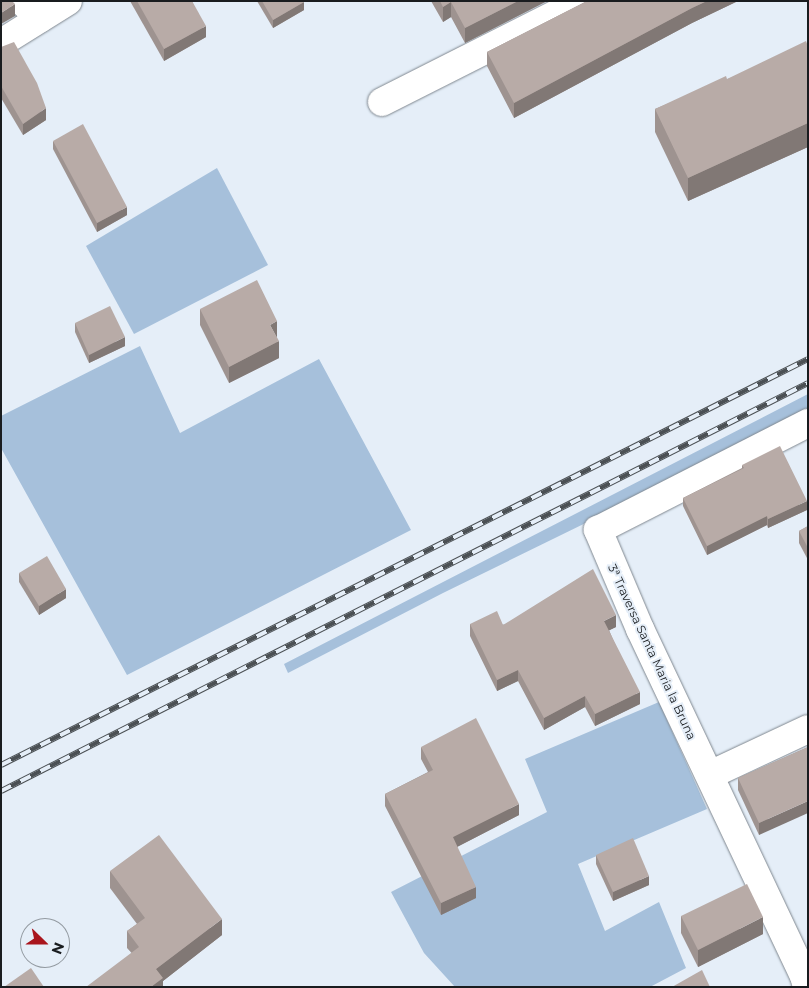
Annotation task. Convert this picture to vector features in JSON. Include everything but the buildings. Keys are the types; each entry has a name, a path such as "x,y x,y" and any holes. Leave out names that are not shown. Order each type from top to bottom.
{"street":[{"path":"1,43 31,10 68,1"},
{"path":"382,102 582,1"},
{"name":"3ª Traversa Santa Maria la Bruna","path":"807,987 804,976 640,629 598,530 808,423"},
{"path":"710,775 808,729"}],"shaded area":[{"path":"217,168 268,265 134,334 86,246"},
{"path":"140,346 180,433 319,359 411,530 127,675 1,448 1,416"},
{"path":"808,394 808,414 443,593 288,673 284,664"},
{"path":"659,702 707,809 578,864 605,931 659,902 686,968 650,987 455,987 424,953 391,892 547,812 525,759"}],"railway":[{"path":"1,765 808,359"},
{"path":"1,791 808,383"}]}
